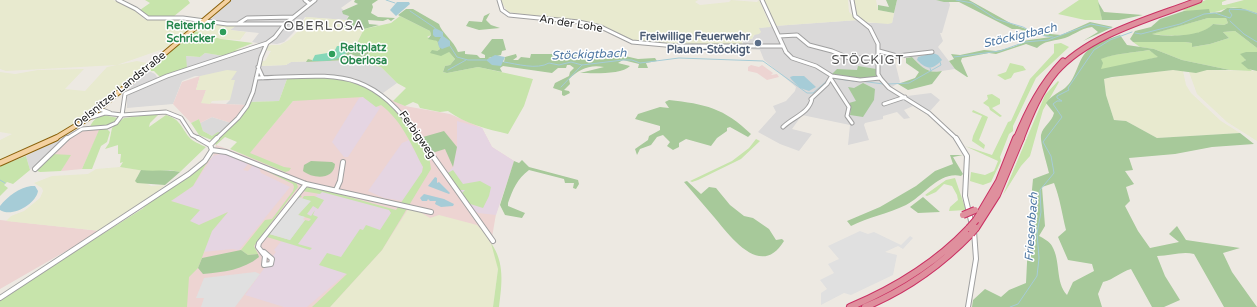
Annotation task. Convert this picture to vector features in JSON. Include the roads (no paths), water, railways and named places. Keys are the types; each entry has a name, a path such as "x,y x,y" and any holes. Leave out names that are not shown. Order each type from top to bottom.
{"highway":[{"path":"865,307 895,292 928,272 951,254 970,231 991,197 1040,87 1049,75 1068,56 1081,47 1190,0"},
{"path":"850,307 891,289 911,277 970,231 976,228 996,199 1044,88 1066,63 1082,50 1099,40 1128,27 1199,0"},
{"path":"960,216 975,210 991,197"}],"main road":[{"name":"Oelsnitzer Landstraße","path":"0,163 50,142 100,109 228,0"}],"street":[{"path":"118,0 136,9 148,18 239,24 285,24"},
{"path":"305,0 310,4"},
{"path":"35,169 77,131 108,127 115,124 122,115 124,107 123,96 167,76 240,54 267,43 275,37 285,24 315,0"},
{"name":"An der Lohe","path":"498,0 504,13 524,17 579,22 601,27 632,42 676,46 783,46"},
{"path":"762,0 783,46 792,58 816,66 831,78 850,107 847,116 852,123"},
{"path":"852,0 855,16 870,28 878,44 878,74 880,78 925,110 962,145 967,155 965,194 977,249 968,307"},
{"path":"239,24 246,18 294,17"},
{"path":"779,36 797,35 809,46 832,51 849,58 879,58"},
{"path":"210,145 245,109 254,90 259,56 268,44 267,43"},
{"path":"879,51 896,56 932,52"},
{"path":"258,65 263,78"},
{"name":"Ferbigweg","path":"256,78 316,75 339,77 358,82 381,94 398,108 411,124 438,166 492,241"},
{"path":"831,78 860,80 880,78"},
{"path":"783,127 789,121 809,108 812,103 812,98 831,78"},
{"path":"884,104 905,97"},
{"path":"100,109 105,113 122,115 159,111 174,114 181,118 192,135 210,145 212,150"},
{"path":"100,109 111,114"},
{"path":"86,119 105,113"},
{"path":"212,150 226,152 306,184 431,212"},
{"path":"0,298 141,207 173,183 189,174 202,164 212,150"},
{"path":"336,190 339,186 343,162"},
{"path":"264,252 258,247 259,243 306,184"}],"water":[{"path":"397,2 409,2 410,4 396,16 390,10"},
{"path":"435,28 443,32 443,36 450,41 450,46 442,49 439,47 438,42 441,37 435,37 433,35 433,30"},
{"path":"933,53 938,55 942,60 933,67 930,68 924,66 917,60 918,57"},
{"path":"495,55 505,57 501,66 492,65 486,60"},
{"path":"804,76 816,87 809,91 800,88 791,79 790,77"},
{"path":"435,177 437,178 437,183 439,182 450,193 449,194 428,186"},
{"path":"31,186 35,186 38,191 33,201 28,205 17,211 5,212 0,210 0,206 10,196"},
{"path":"424,194 444,199 454,204 453,206 441,207 435,204 436,201 430,201 428,199 427,201 422,201 420,198"}],"waterway":[{"name":"Stöckigtbach","path":"386,0 395,3"},
{"path":"956,0 972,3 996,19 1023,27 1036,34"},
{"name":"Friesenbach","path":"1135,33 1141,34 1180,24 1204,14 1215,13 1230,18 1232,15 1229,11 1230,9 1246,10 1257,14"},
{"name":"Stöckigtbach","path":"410,11 435,28"},
{"path":"1230,21 1244,34 1257,42"},
{"name":"Stöckigtbach","path":"954,57 1000,51 1025,42 1048,40 1091,24 1111,28"},
{"name":"Friesenbach","path":"1010,307 1018,304 1037,276 1039,258 1037,233 1041,212 1040,190 1054,173 1051,156 1043,142 1062,117 1053,104 1057,101 1062,101 1057,98 1057,96 1069,90 1068,88 1094,50 1110,40 1132,32"},
{"path":"1039,35 1053,37"},
{"name":"Stöckigtbach","path":"450,46 457,57 468,60 486,60"},
{"name":"Stöckigtbach","path":"582,65 623,60 632,60 640,63 679,58 763,61 807,93 813,93 828,80"},
{"name":"Stöckigtbach","path":"448,70 466,60"},
{"name":"Stöckigtbach","path":"504,62 533,66 549,63 559,65 571,62 582,65"},
{"name":"Stöckigtbach","path":"931,71 941,65 940,62"},
{"path":"561,87 582,65"},
{"name":"Stöckigtbach","path":"888,84 909,83 931,71"},
{"name":"Stöckigtbach","path":"832,78 854,81"},
{"name":"Stöckigtbach","path":"861,81 883,84"},
{"path":"0,180 5,183"}],"place":[{"name":"Reiterhof Schricker","path":"223,32"},
{"name":"Freiwillige Feuerwehr Plauen-Stöckigt","path":"758,43"},
{"name":"Reitplatz Oberlosa","path":"332,54"}],"district":[{"name":"OBERLOSA","path":"324,27"},
{"name":"STÖCKIGT","path":"868,61"}]}
